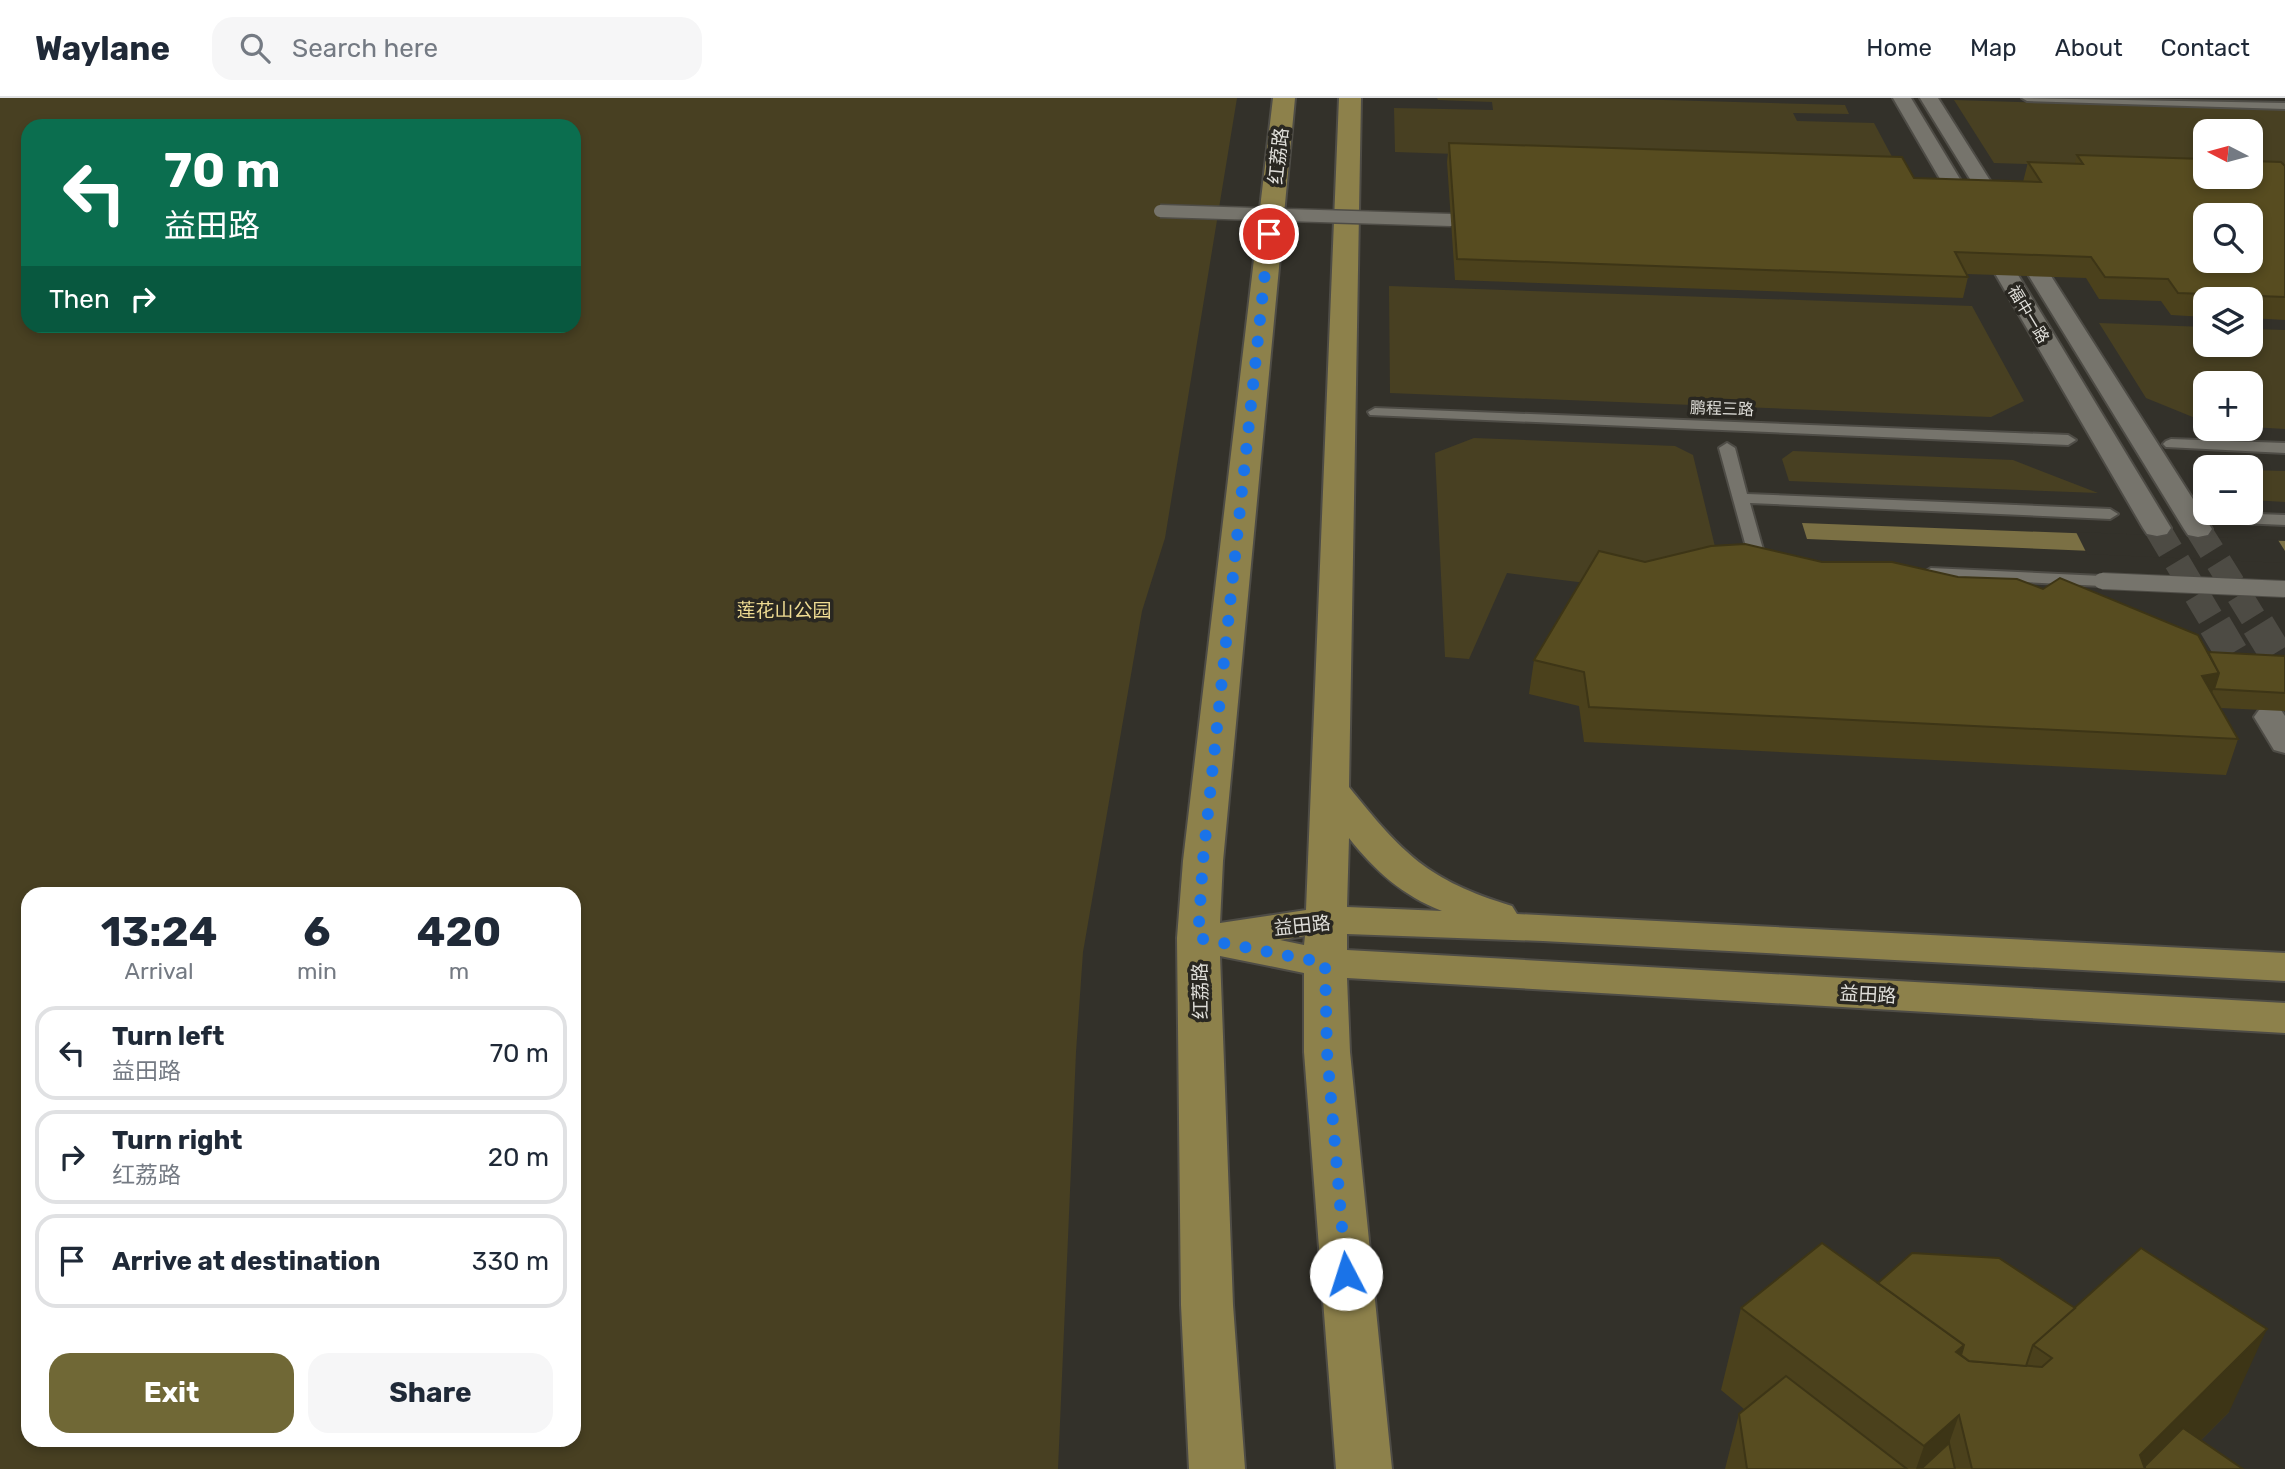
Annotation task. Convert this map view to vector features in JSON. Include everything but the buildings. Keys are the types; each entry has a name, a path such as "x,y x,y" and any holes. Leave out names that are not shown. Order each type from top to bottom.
{"main road":[{"name":"红荔路","path":"1217,1469 1207,1305 1198,938 1203,860 1284,98"},
{"path":"1350,98 1325,941 1327,1052 1364,1469"},
{"path":"1330,788 1379,848 1409,876 1454,900 1543,928"},
{"name":"益田路","path":"1325,941 1543,928 2285,967"},
{"name":"益田路","path":"1198,938 1325,941 2285,1018"}],"street":[{"name":"福中一路","path":"1902,98 2157,528"},
{"path":"1929,98 1993,201"},
{"path":"2027,98 2285,106"},
{"path":"1160,211 1458,221"},
{"path":"1972,238 1999,239"},
{"name":"福中一路","path":"2040,276 2193,501"},
{"name":"鹏程三路","path":"1376,411 2068,440"},
{"path":"2171,444 2285,448"},
{"path":"1727,448 1759,565 1782,566"},
{"path":"1741,498 2110,514"},
{"path":"2263,521 2285,520"},
{"path":"1931,573 2285,589"}],"green space":[{"name":"莲花山公园","path":"0,98 1237,98 1165,538 1142,611 1083,952 1076,1052 1058,1469 0,1469"},
{"path":"1437,98 1593,98 1845,105 1849,114 1793,113 1797,121 1874,123 1898,168 1395,152 1394,108 1493,110 1492,102"},
{"path":"1954,100 2285,110 2285,172 2263,171 2263,119 2193,119 2193,170 1994,163"},
{"path":"1389,286 1972,306 2024,401 1991,417 1390,393"},
{"path":"2099,323 2193,327 2193,357 2263,357 2263,329 2285,330 2285,429 2263,428 2263,371 2193,371 2193,417 2146,398"},
{"path":"1474,438 1675,446 1693,455 1722,576 1594,584 1507,573 1469,659 1445,657 1435,453"},
{"path":"1793,451 2013,460 2098,493 1789,481 1782,459"},
{"path":"2263,470 2285,471 2285,502 2263,501"}],"shaded area":[{"path":"1802,523 2285,541 2285,559 1807,539"}],"pier":[{"path":"2076,532 2278,540 2285,551 2285,563 2087,554"}],"tunnel":[{"path":"2157,528 2216,627"},
{"path":"2198,529 2259,627"},
{"path":"2215,625 2254,691"},
{"path":"2258,625 2285,669"}],"route":[{"path":"1269,234 1203,860 1198,938 1325,963 1327,1052 1346,1274"}]}
